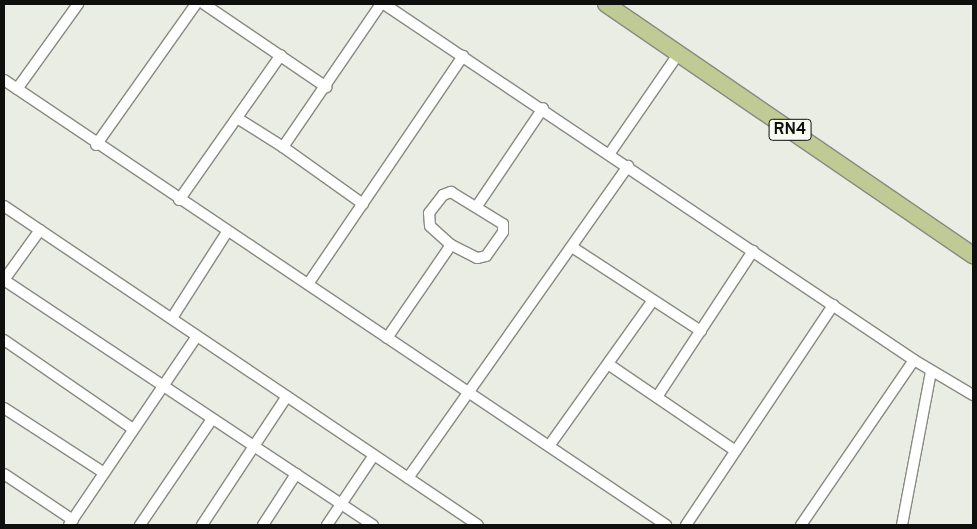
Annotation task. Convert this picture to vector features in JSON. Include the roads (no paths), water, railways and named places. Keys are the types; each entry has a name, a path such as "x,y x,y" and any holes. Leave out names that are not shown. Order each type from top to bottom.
{"main road":[{"name":"RN4","path":"606,4 973,255"}],"street":[{"path":"17,89 78,4"},
{"path":"96,144 196,4"},
{"path":"204,4 326,86"},
{"path":"283,147 382,4 543,108 914,360 973,395"},
{"path":"610,153 679,53"},
{"path":"179,200 281,55"},
{"path":"308,284 463,56"},
{"path":"4,80 179,200 308,284 666,525"},
{"path":"477,206 543,108"},
{"path":"237,118 283,147 363,204"},
{"path":"408,478 628,166"},
{"path":"454,192 477,206 503,225 503,232 489,254 477,258 451,245 435,232 429,222 429,213 438,200 446,193 454,192"},
{"path":"4,206 474,524"},
{"path":"40,230 4,280 373,525"},
{"path":"172,318 227,232"},
{"path":"386,338 451,245"},
{"path":"572,247 701,331"},
{"path":"658,397 753,251"},
{"path":"549,446 653,300"},
{"path":"686,525 734,450 833,305"},
{"path":"4,474 71,522 161,385 197,336"},
{"path":"4,340 133,428"},
{"path":"801,525 914,360"},
{"path":"608,364 734,450"},
{"path":"902,525 932,371"},
{"path":"202,525 252,446 287,396"},
{"path":"4,408 104,473"},
{"path":"140,525 212,419"},
{"path":"327,525 374,455"},
{"path":"263,525 296,474"}]}
